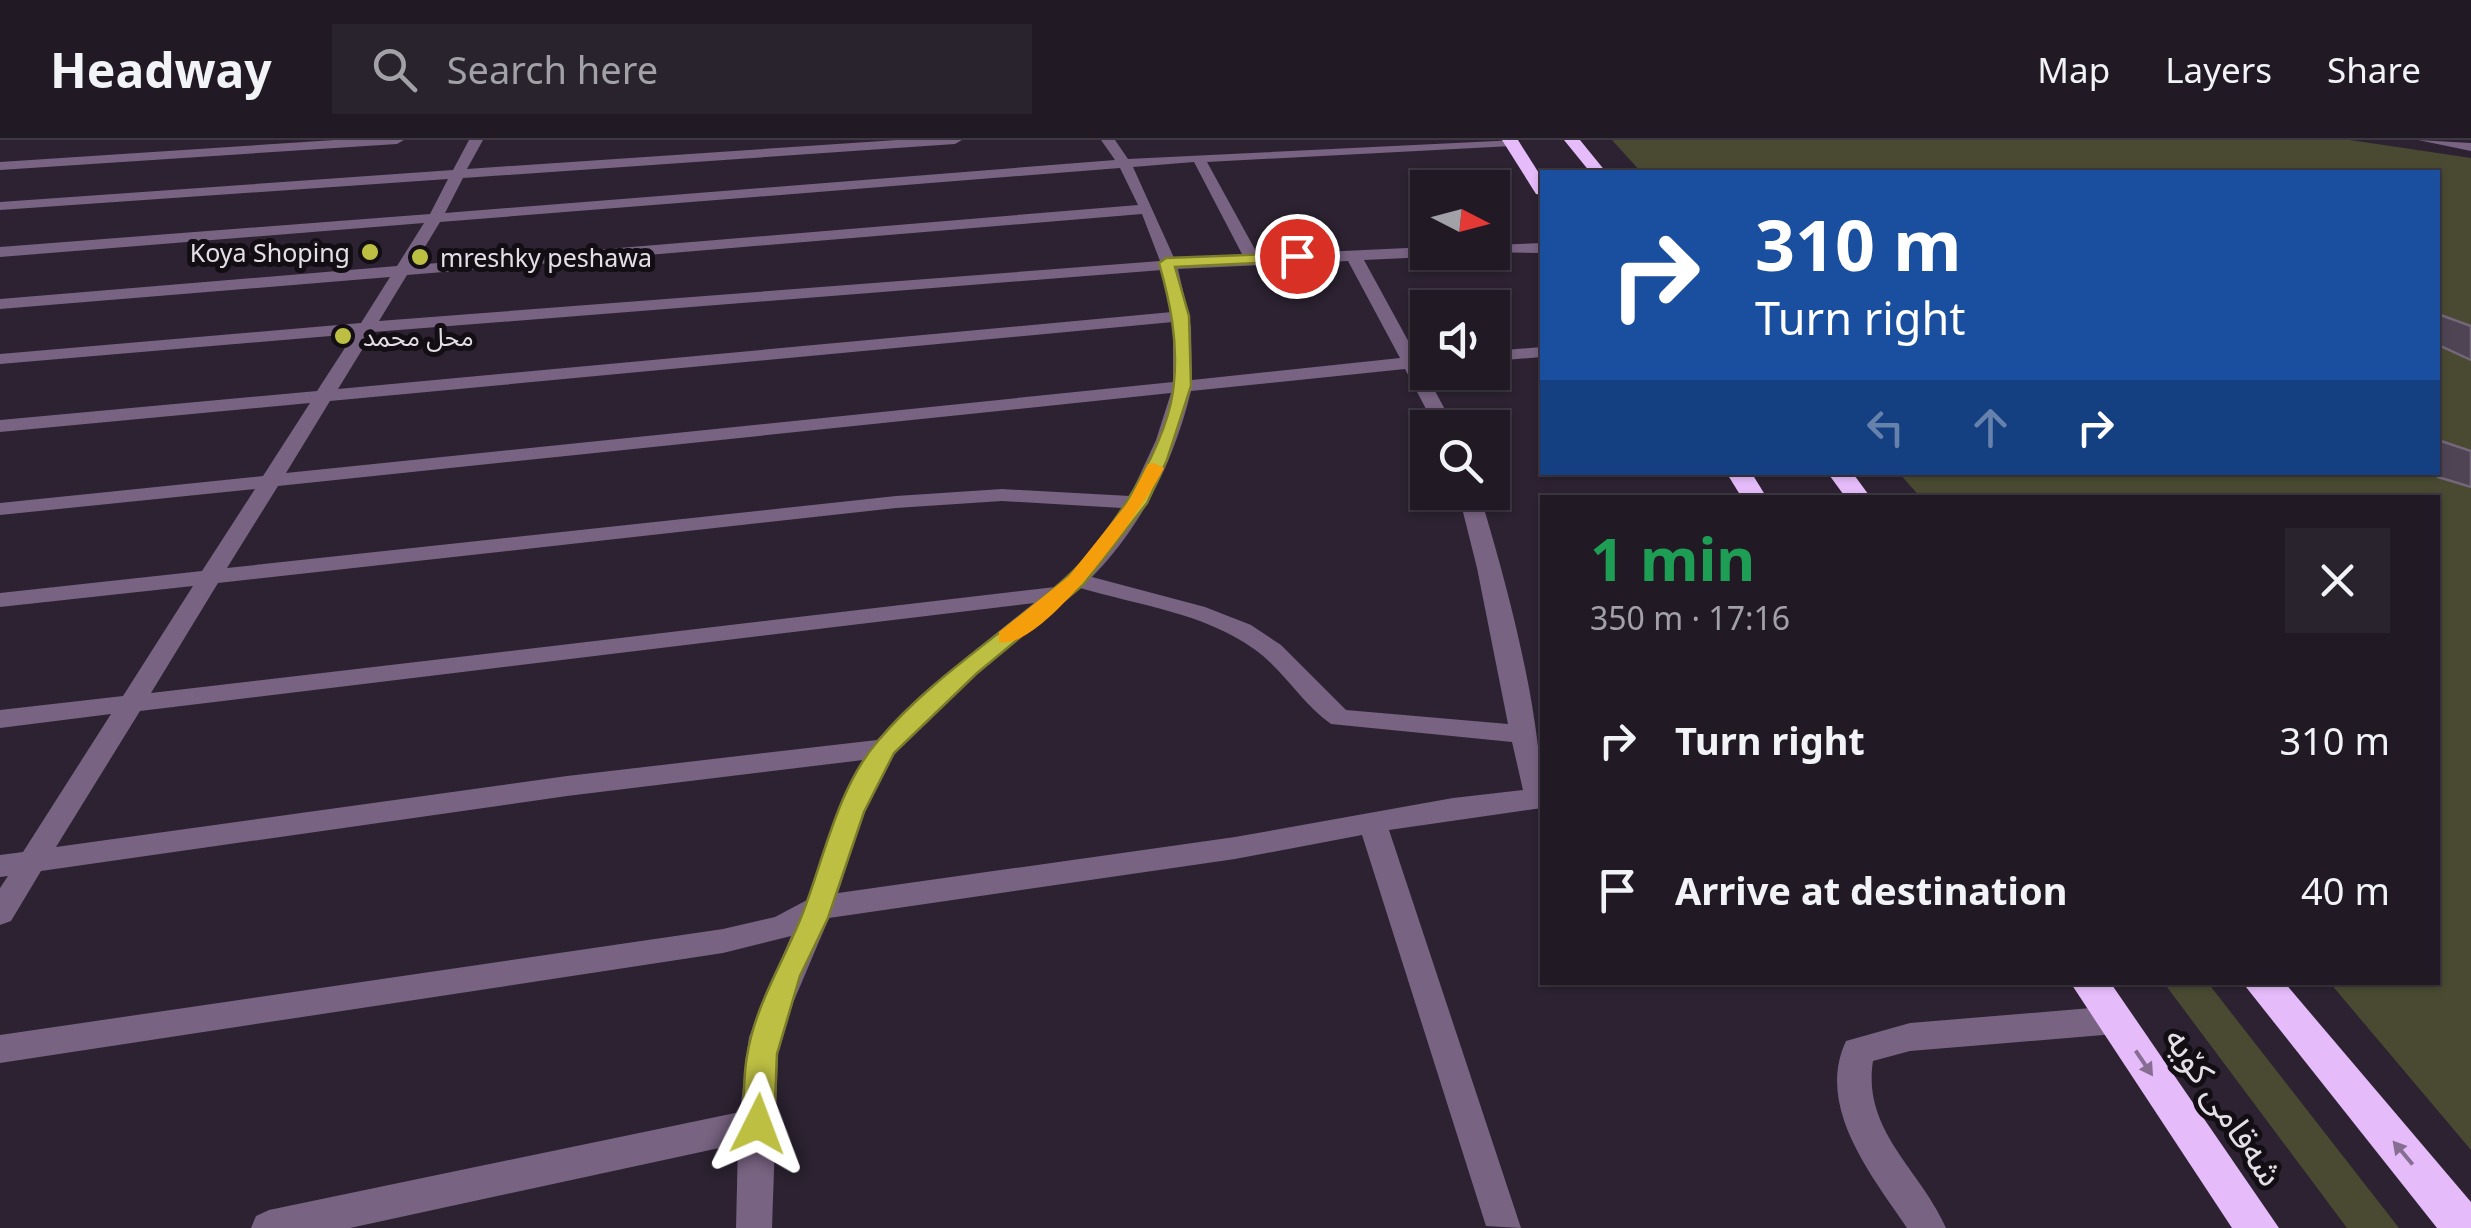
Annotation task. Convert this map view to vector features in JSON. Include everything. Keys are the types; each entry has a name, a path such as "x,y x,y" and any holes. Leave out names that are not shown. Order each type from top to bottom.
{"highway":[{"path":"1572,140 1596,170"},
{"path":"1511,141 1540,187"},
{"path":"1840,475 1857,495"},
{"name":"شەقامی کۆیە","path":"2092,985 2256,1228"},
{"path":"2263,985 2465,1228"}],"street":[{"path":"96,160 126,140"},
{"path":"0,166 397,140"},
{"path":"0,913 435,218 476,140"},
{"path":"0,206 955,140"},
{"path":"754,1228 762,1054 786,976 817,908 851,812 885,748 968,669 1068,587 1138,503 1158,460 1183,386 1181,316 1166,263 1148,209 1126,164 1108,140"},
{"path":"1186,140 1252,258"},
{"path":"2424,140 2471,147"},
{"path":"0,252 1194,158 1511,141"},
{"path":"0,178 16,165"},
{"path":"0,304 1148,209"},
{"path":"1510,249 1540,248"},
{"path":"0,359 1166,263 1410,253"},
{"path":"1353,255 1410,346"},
{"path":"0,426 1181,316"},
{"path":"1510,355 1540,352"},
{"path":"0,508 1410,363"},
{"path":"0,600 896,502 1002,495 1138,503"},
{"path":"1473,510 1521,734 1540,795"},
{"path":"0,720 1068,587 1231,626 1264,644 1319,705 1340,718 1521,734"},
{"path":"0,866 568,786 885,748"},
{"path":"0,1050 723,941 782,928 817,908 1540,798"},
{"path":"1373,824 1504,1226"},
{"path":"1928,1228 1858,1120 1850,1077 1858,1051 1910,1038 2115,1020"},
{"path":"269,1228 758,1124"}],"green space":[{"path":"1612,140 2350,140 2471,158 2471,1150 2332,985 2440,985 2440,495 1918,495 1901,475 2440,475 2440,170 1639,170"},
{"path":"2165,985 2210,985 2399,1228 2347,1228"}],"building":[{"path":"2440,315 2471,326 2471,360 2440,346"},
{"path":"2440,441 2471,451 2471,487 2438,477"}],"slow traffic":[{"path":"1006,637 1076,580 1138,503 1154,468"}],"place":[{"name":"Koya Shoping","path":"370,252"},
{"name":"mreshky peshawa","path":"420,257"},
{"name":"محل محمد","path":"343,336"}],"route":[{"path":"758,1124 762,1054 786,976 814,918 851,812 885,748 968,669 1076,580 1138,503 1158,460 1183,386 1181,316 1166,263 1297,256"}]}
